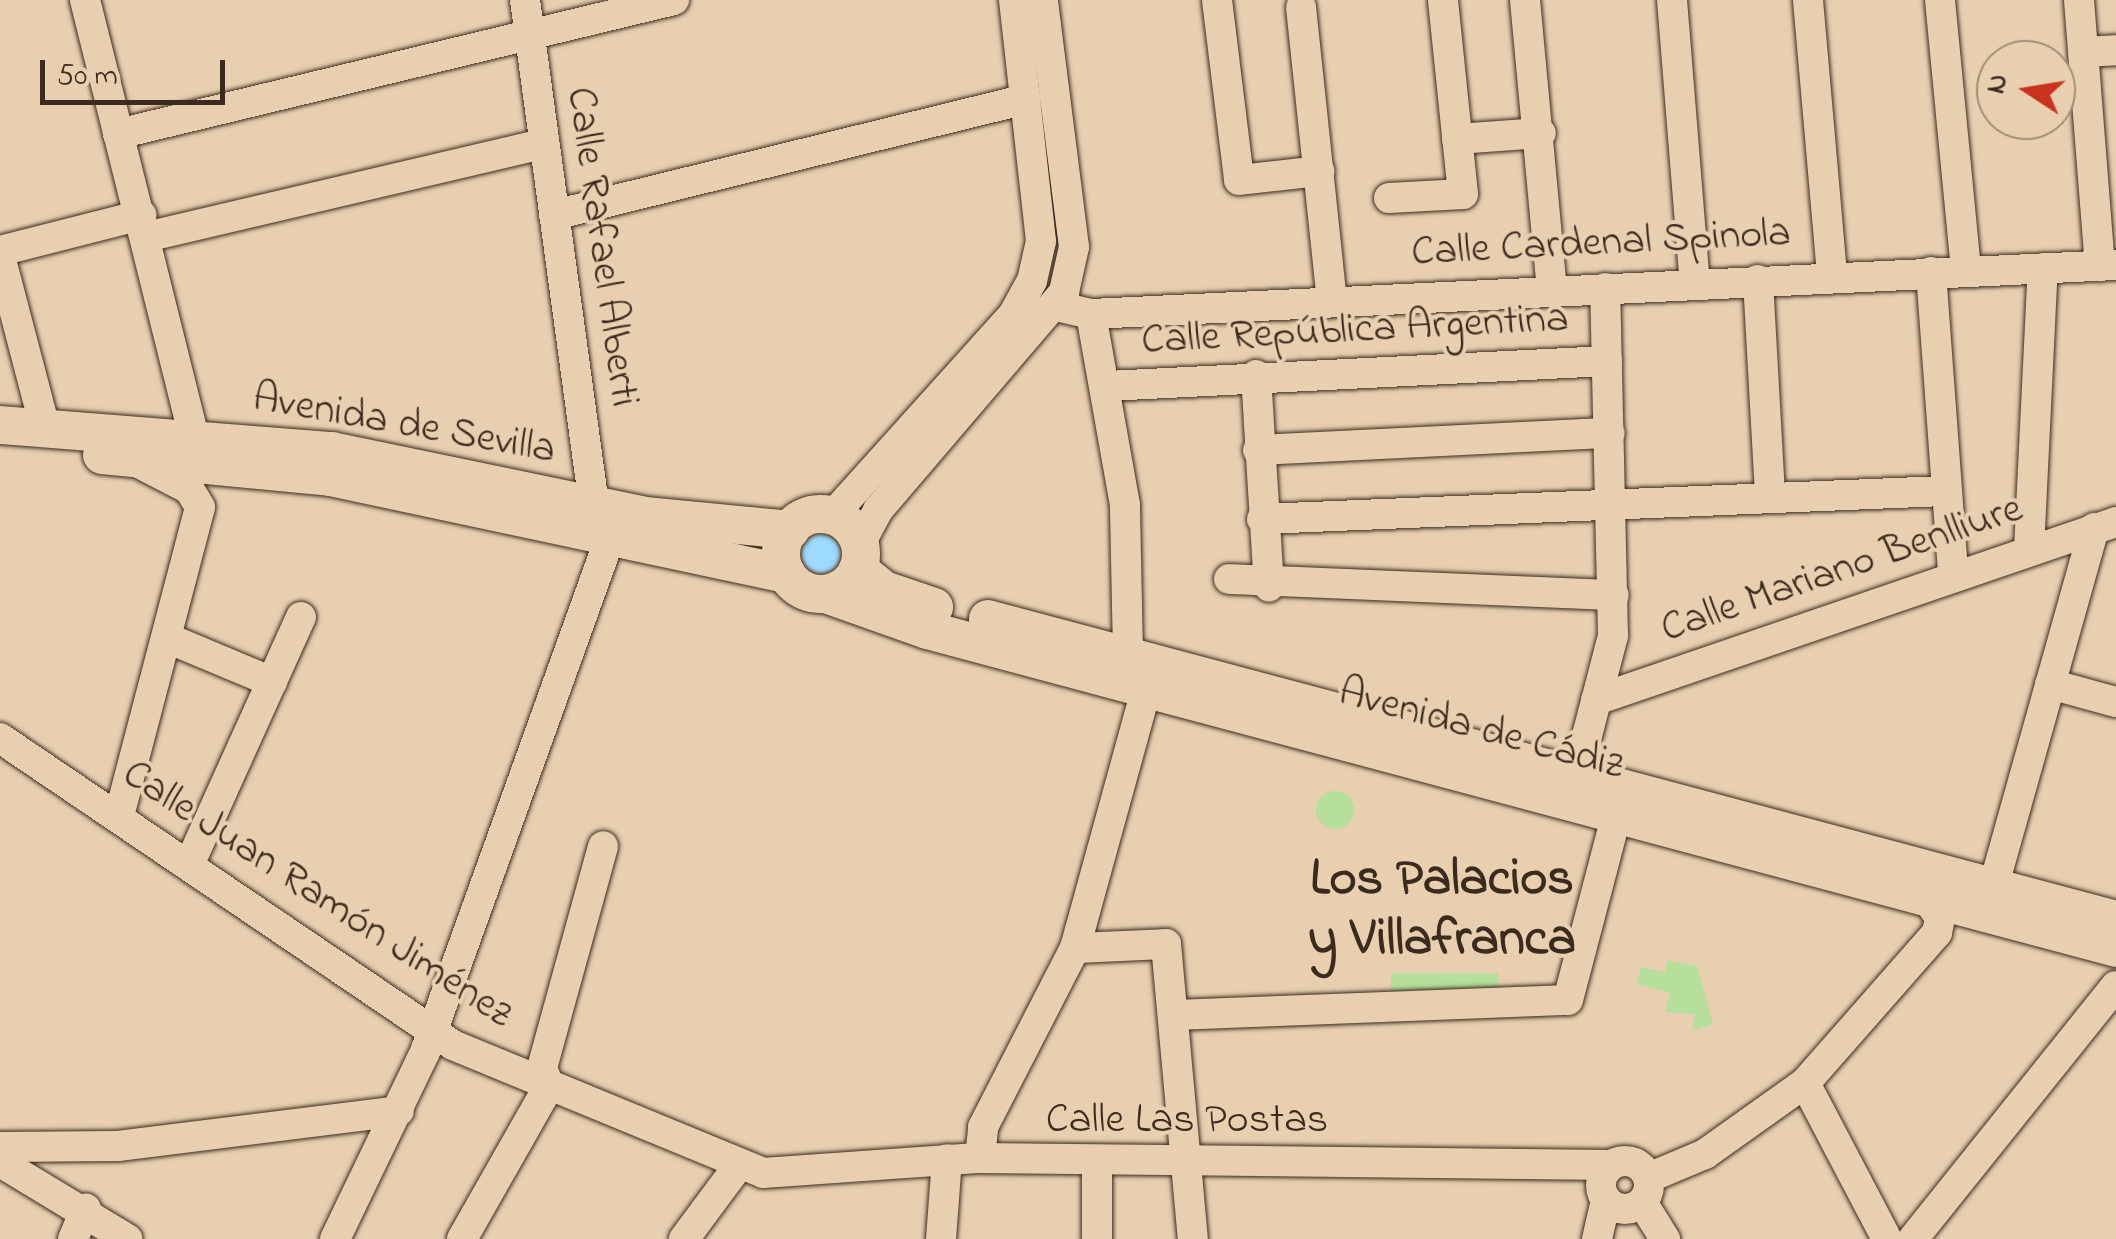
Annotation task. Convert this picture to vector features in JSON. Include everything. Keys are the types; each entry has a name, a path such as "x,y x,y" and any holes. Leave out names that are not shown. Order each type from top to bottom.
{"main road":[{"name":"Avenida de Sevilla","path":"0,425 193,434 332,451 787,574"},
{"name":"Avenida de Sevilla","path":"0,449 125,456 330,477 602,522 790,530"},
{"path":"832,516 859,557 826,594 787,574 790,530 832,516"},
{"name":"Avenida de Cádiz","path":"859,557 908,600 1128,652 2116,920"},
{"name":"Avenida de Cádiz","path":"826,594 926,630 2116,948"}],"street":[{"path":"85,0 193,434 184,452 125,456"},
{"name":"Calle Rafael Alberti","path":"525,0 543,144 602,522"},
{"path":"118,134 674,0"},
{"path":"832,516 1027,294 1041,241 1014,0"},
{"path":"859,557 878,510 1056,306 1074,247 1043,0"},
{"path":"1216,0 1227,186 1319,171"},
{"path":"1389,198 1463,194 1443,0"},
{"path":"1525,0 1541,133 1552,291"},
{"path":"1672,0 1695,283"},
{"path":"1808,0 1832,274"},
{"path":"1940,0 1966,270"},
{"path":"2079,0 2108,265"},
{"path":"1301,7 1332,300"},
{"path":"2082,52 2116,50"},
{"path":"554,215 1026,100"},
{"path":"1457,139 1541,133"},
{"path":"44,428 0,253 543,144"},
{"name":"Calle Cardenal Spinola","path":"1056,306 1091,314 1832,274 2108,265"},
{"path":"2029,550 2043,268"},
{"path":"1931,272 1953,574"},
{"path":"1758,280 1770,498"},
{"path":"1576,774 1596,700 1614,595 1605,288"},
{"path":"980,1158 983,1127 1075,948 1147,686 1128,652 1125,505 1108,386 1091,314"},
{"name":"Calle República Argentina","path":"1108,386 1256,375 1607,361"},
{"path":"1256,375 1269,587"},
{"path":"1258,450 1610,433"},
{"path":"119,816 168,638 199,498 125,456"},
{"path":"1262,520 1945,492"},
{"path":"335,1239 399,1111 432,1030 602,522"},
{"path":"1993,888 2050,684 2105,525"},
{"name":"Calle Mariano Benlliure","path":"1596,700 1953,574 2105,525"},
{"path":"1230,579 1269,587 1614,595"},
{"path":"190,864 301,617"},
{"path":"168,638 272,682"},
{"path":"2050,684 2116,702"},
{"name":"Calle Juan Ramón Jiménez","path":"0,738 432,1030 548,1086 751,1169"},
{"path":"1176,1014 1568,1000 1617,813"},
{"path":"462,1239 548,1086 542,1068 603,846"},
{"path":"1606,1200 1623,1209 1645,1190 1705,1154 1805,1084 1936,933 1940,918 1927,899"},
{"path":"1075,948 1166,944 1176,1014 1193,1239"},
{"path":"1913,1239 2116,986"},
{"path":"1805,1084 1886,1239"},
{"path":"0,1147 118,1146 399,1111"},
{"name":"Calle Las Postas","path":"751,1169 980,1158 1096,1163 1611,1165"},
{"path":"941,1239 947,1159"},
{"path":"0,1162 86,1210 128,1239"},
{"path":"1096,1163 1097,1239"},
{"path":"1598,1239 1606,1200 1600,1181 1611,1165 1634,1163 1664,1239"},
{"path":"684,1239 751,1169"},
{"path":"73,1239 86,1210"}],"green space":[{"path":"1335,791 1349,796 1354,810 1349,824 1335,829 1321,824 1316,810 1321,796"},
{"path":"1668,960 1697,966 1713,1024 1692,1031 1695,1014 1665,1012 1670,993 1637,984 1641,967 1665,972"},
{"path":"1391,973 1498,973 1498,992 1391,992"}],"water":[{"path":"821,535 834,541 840,554 834,567 821,573 808,567 802,554 808,541"}],"district":[{"name":"Los Palacios y Villafranca","path":"1442,911"}]}
